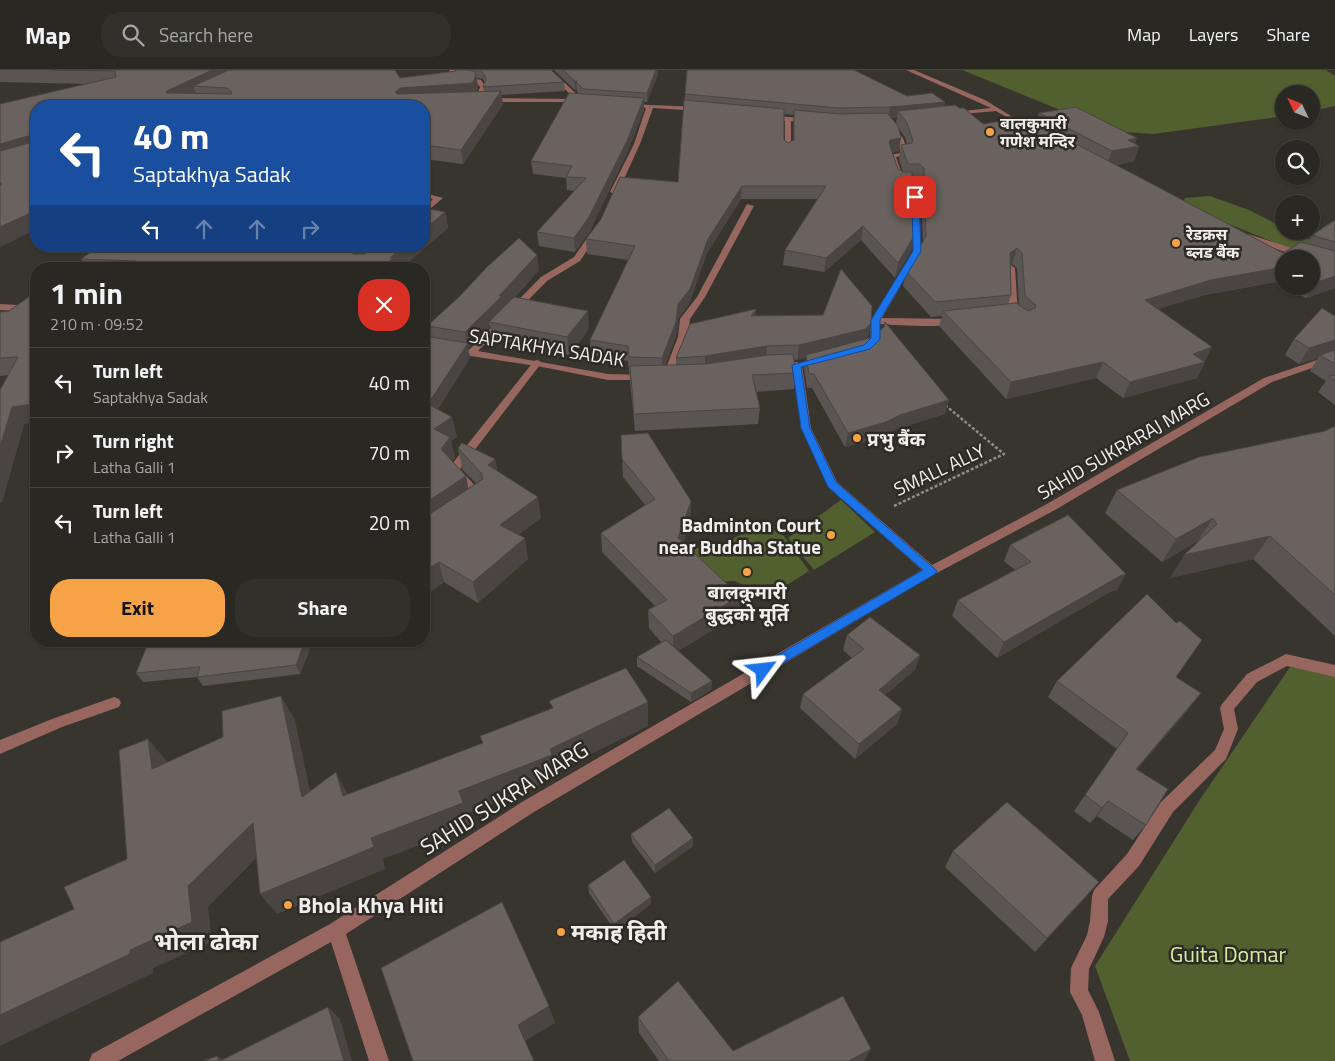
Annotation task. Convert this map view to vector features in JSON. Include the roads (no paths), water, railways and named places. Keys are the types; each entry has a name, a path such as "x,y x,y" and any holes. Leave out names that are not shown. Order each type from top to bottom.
{"street":[{"path":"452,70 458,78 479,81 483,87 478,100"},
{"path":"548,70 581,102"},
{"path":"910,70 983,101 994,110 1036,133"},
{"path":"469,101 543,100 591,102"},
{"path":"620,104 712,111"},
{"path":"610,199 636,144 650,107"},
{"path":"946,115 994,110"},
{"path":"760,116 818,122"},
{"path":"788,119 788,153"},
{"path":"858,350 867,347 875,339 876,320 917,251 915,182 901,182 892,155 906,155 900,138 888,122 898,121"},
{"path":"430,196 439,198 430,206"},
{"name":"SAPTAKHYA SADAK","path":"430,347 537,363 608,377 672,378 683,337 685,319 701,298 750,206"},
{"path":"471,352 544,279 578,259 600,224"},
{"path":"1234,233 1335,265"},
{"path":"1011,268 1013,314"},
{"path":"0,307 30,309"},
{"path":"995,316 1013,314 1024,322"},
{"path":"876,320 923,323 968,320"},
{"name":"SAHID SUKRARAJ MARG","path":"931,571 1051,507 1268,380 1335,357"},
{"path":"472,503 480,498 454,469 537,363"},
{"path":"766,366 801,364 806,428 832,484 931,571"},
{"name":"SAHID SUKRA MARG","path":"99,1061 336,930 528,808 931,571"},
{"path":"1105,1061 1090,1012 1079,992 1080,968 1097,929 1100,896 1133,860 1167,807 1221,754 1231,729 1227,708 1252,678 1286,660 1335,671"},
{"path":"0,747 57,723 114,703"},
{"path":"336,930 379,1061"}],"place":[{"name":"बालकुमारी गणेश मन्दिर","path":"990,132"},
{"name":"रेडक्रस ब्लड बैंक","path":"1176,243"},
{"name":"प्रभु बैंक","path":"857,438"},
{"name":"Badminton Court near Buddha Statue","path":"831,535"},
{"name":"बालकुमारी बुद्धको मूर्ति","path":"747,572"},
{"name":"Bhola Khya Hiti","path":"288,905"},
{"name":"मकाह हिती","path":"561,932"}],"district":[{"name":"भोला ढोका","path":"206,941"}],"park label":[{"name":"Guita Domar","path":"1228,954"}]}
